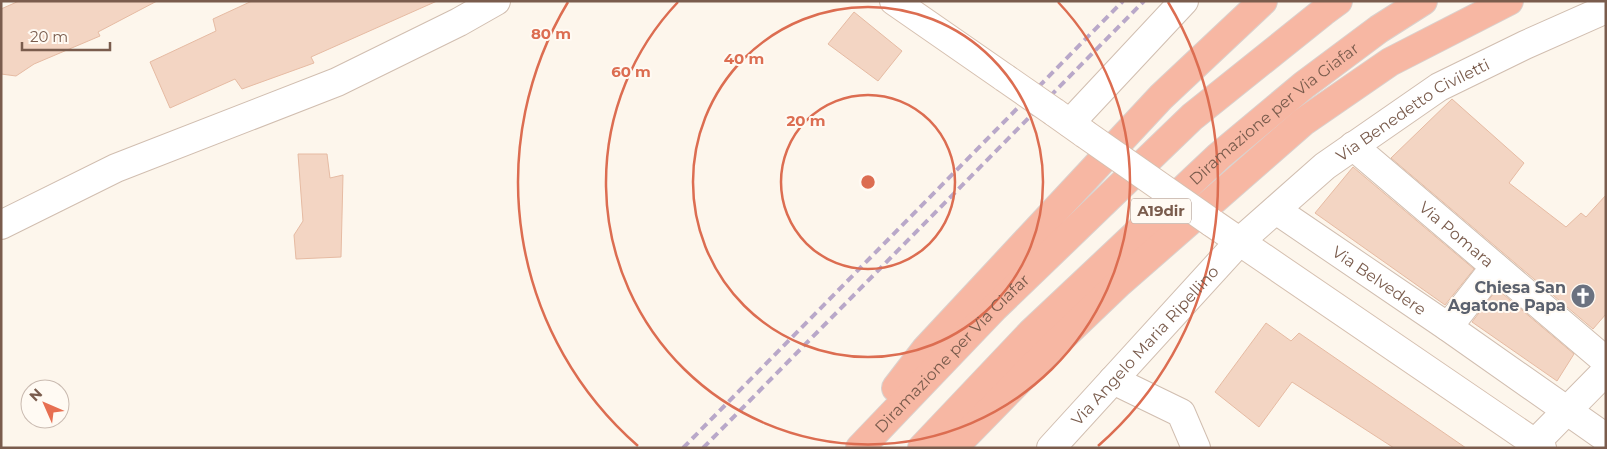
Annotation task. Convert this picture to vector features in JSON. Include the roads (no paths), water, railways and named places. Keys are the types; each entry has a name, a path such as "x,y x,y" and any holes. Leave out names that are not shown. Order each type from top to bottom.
{"highway":[{"path":"850,448 926,349 1161,97 1262,1"},
{"name":"Diramazione per Via Giafar","path":"860,448 994,308 1192,117 1338,1"},
{"name":"Diramazione per Via Giafar","path":"922,448 1031,333 1219,156 1304,85 1379,29 1423,1"},
{"path":"952,448 1049,350 1119,283 1303,122 1390,62 1509,1"}],"street":[{"path":"1,225 116,168 337,82 459,22 496,1"},
{"path":"894,1 1239,242 1538,446 1566,411 1606,371"},
{"path":"1069,123 1184,1"},
{"name":"Via Benedetto Civiletti","path":"1239,242 1325,166 1439,87 1525,45 1606,9"},
{"name":"Via Pomara","path":"1353,146 1606,361"},
{"name":"Via Belvedere","path":"1276,210 1448,327 1606,438"},
{"name":"Via Angelo Maria Ripellino","path":"1051,448 1239,242"},
{"path":"1448,327 1495,267"},
{"path":"1113,380 1181,413 1196,448"}],"railway":[{"path":"683,448 1123,1"},
{"path":"703,448 1144,1"}],"place":[{"name":"Chiesa San Agatone Papa","path":"1583,296"}]}
